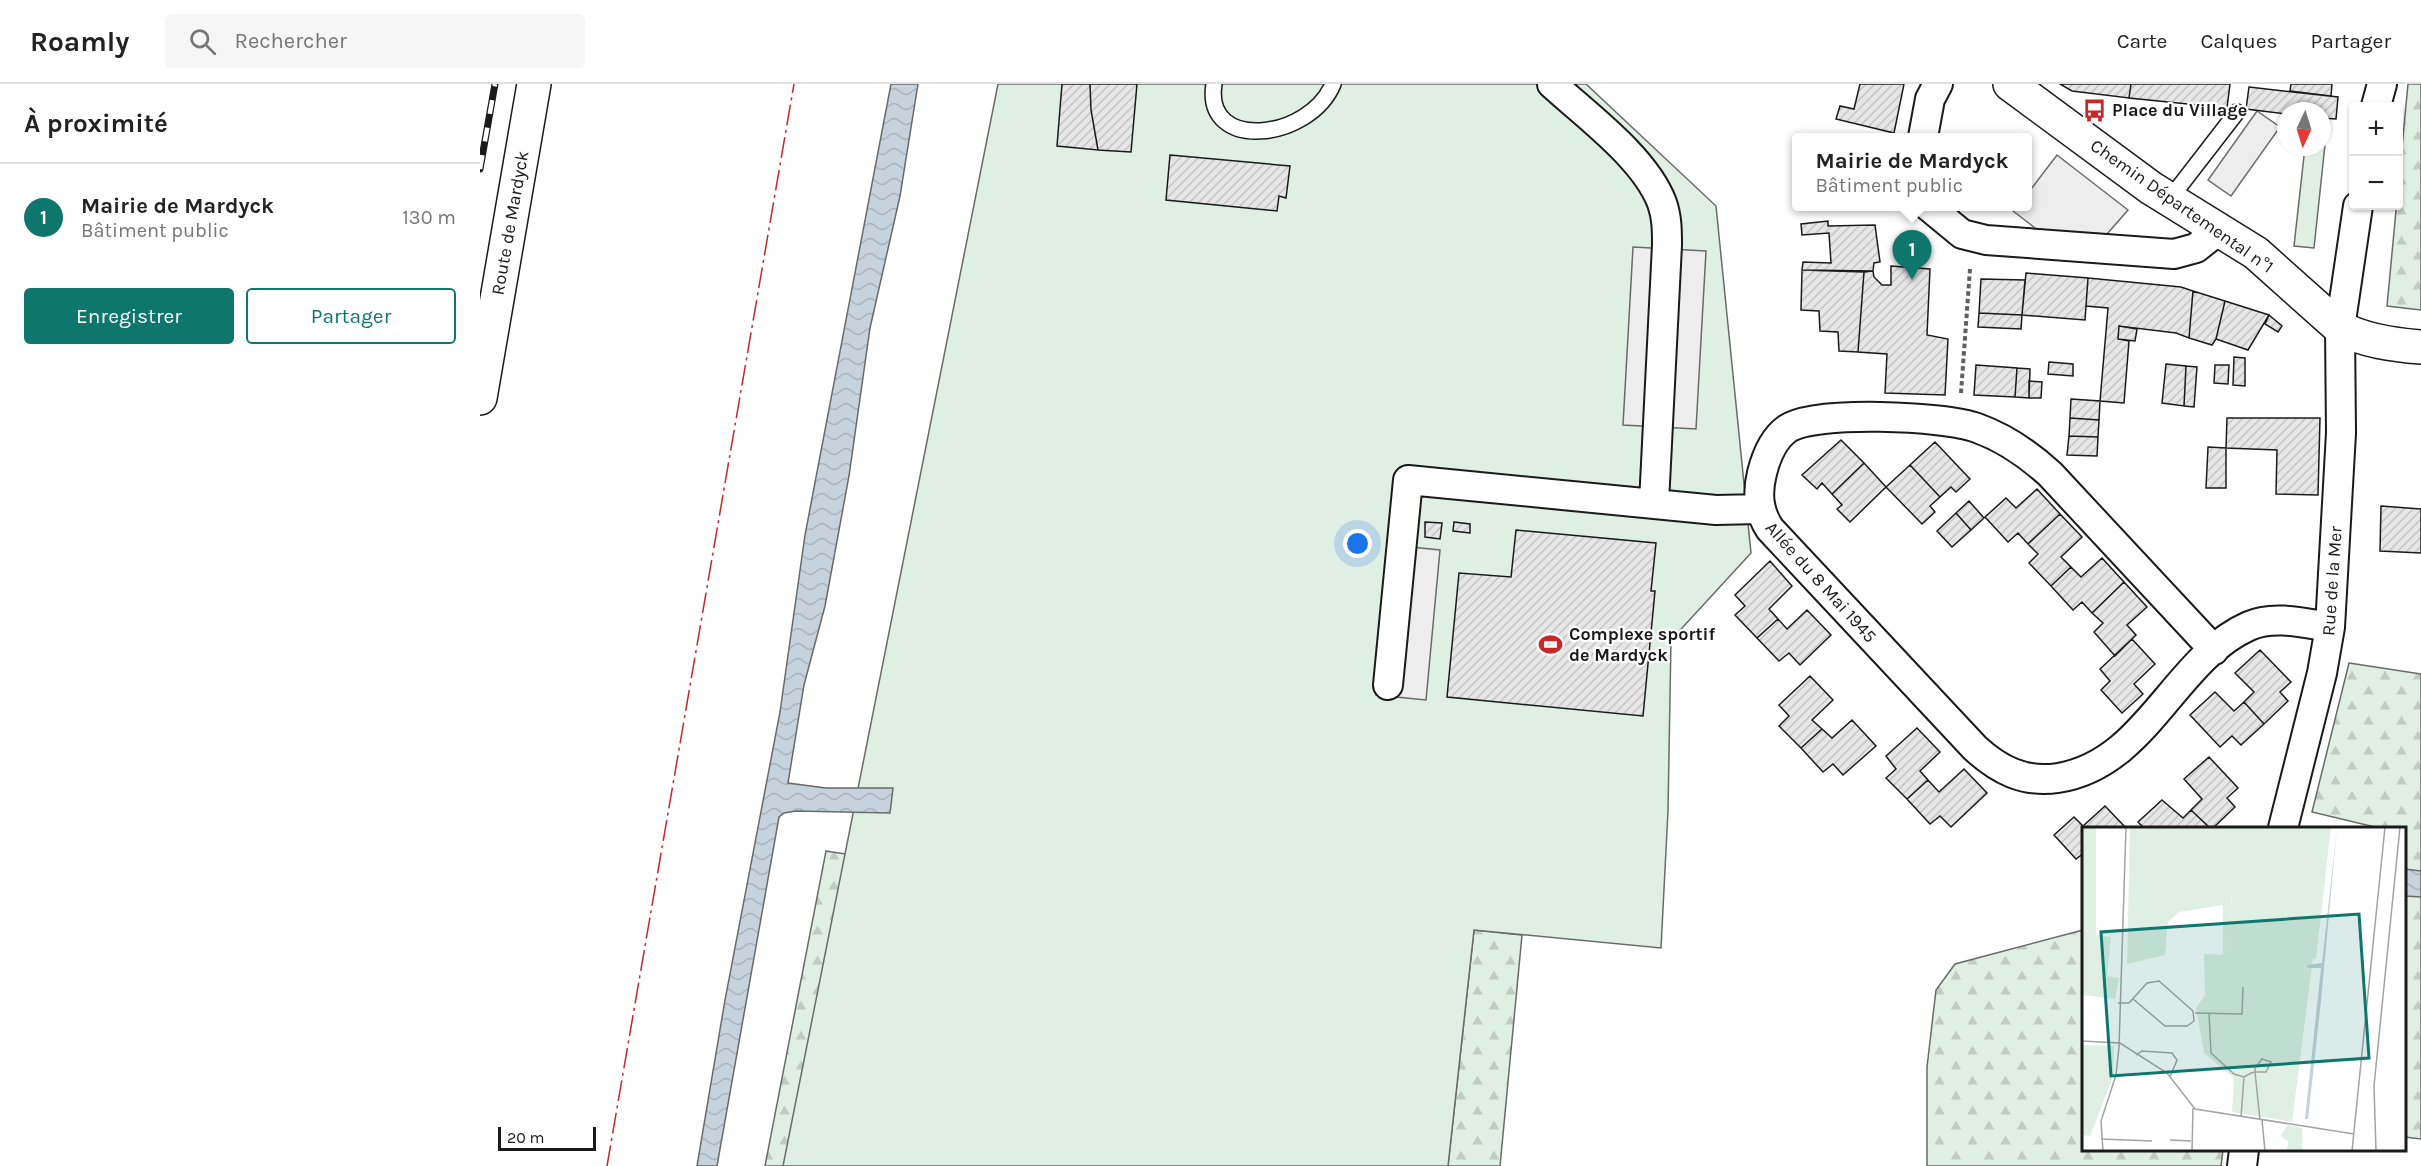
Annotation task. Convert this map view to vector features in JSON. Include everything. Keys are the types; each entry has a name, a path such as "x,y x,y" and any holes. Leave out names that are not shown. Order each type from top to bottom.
{"street":[{"name":"Route de Mardyck","path":"480,398 534,84"},
{"path":"1552,84 1623,150 1650,179 1665,215 1667,245 1664,329 1654,503"},
{"path":"1924,133 1930,99 1938,84"},
{"name":"Chemin Départemental n°1","path":"2010,84 2169,200 2220,229 2270,265 2340,328 2354,335 2392,344 2421,347"},
{"path":"2377,102 2382,84"},
{"name":"Rue de la Mer","path":"2283,827 2322,673 2330,627 2341,433 2340,328 2357,210"},
{"path":"1933,211 1952,228 1972,238 2174,254 2196,248 2220,229"},
{"name":"Allée du 8 Mai 1945","path":"2214,650 2036,461 2007,440 1959,423 1845,418 1812,420 1797,424 1786,430 1769,453 1760,480 1760,509 1764,520 1779,541 1975,748 2011,774 2041,779 2055,778 2070,775 2104,760 2145,726 2214,650 2238,632 2266,622 2330,627"},
{"path":"1388,685 1408,480 1716,510 1760,509"},
{"path":"2242,1166 2244,1151"}],"lane":[{"path":"1214,84 1214,103 1227,122 1250,130 1266,131 1297,123 1310,114 1321,104 1333,84"},
{"path":"2169,200 2237,112"}],"path":[{"path":"1959,423 1972,238"}],"green space":[{"path":"998,84 1586,84 1716,206 1751,553 1671,640 1668,811 1661,948 1474,930 1448,1166 783,1166"},
{"path":"2408,84 2421,84 2421,310 2387,306 2396,210 2403,210 2403,137"},
{"path":"2304,156 2324,156 2314,248 2294,246"},
{"path":"2349,663 2421,674 2421,1139 2406,1137 2406,827 2375,827 2312,812"},
{"path":"826,851 924,866 869,1166 765,1166"},
{"path":"1474,930 1522,935 1500,1166 1448,1166"},
{"path":"2082,930 2082,1151 2223,1151 2221,1166 1927,1166 1927,1067 1936,990 1955,964"}],"shaded area":[{"path":"2257,111 2277,125 2277,131 2231,196 2208,180"},
{"path":"2057,155 2128,210 2107,234 2039,231 2013,211 2032,211 2032,188"},
{"path":"1633,247 1706,251 1696,429 1623,425"},
{"path":"1391,545 1440,550 1426,700 1376,695"}],"water":[{"path":"891,84 918,84 900,196 870,328 849,476 825,606 804,685 788,783 826,788 893,788 890,813 796,811 784,813 779,817 717,1166 697,1166 725,1000 780,712 805,535"},
{"path":"2406,869 2421,871 2421,897 2406,896"}],"building":[{"path":"1062,84 1090,84 1091,110 1098,150 1057,146"},
{"path":"1090,84 1137,84 1131,152 1098,150 1091,110"},
{"path":"1860,84 1904,84 1894,133 1836,119 1840,106 1854,109"},
{"path":"2060,84 2131,84 2129,98 2072,91"},
{"path":"2131,84 2230,84 2227,108 2129,98"},
{"path":"2291,84 2332,84 2331,96 2290,91"},
{"path":"2249,87 2338,97 2336,119 2331,119 2331,102 2277,102 2277,113 2246,109"},
{"path":"1170,155 1290,166 1286,198 1279,196 1277,211 1166,200"},
{"path":"1828,221 1828,226 1875,225 1880,262 1874,263 1873,271 1802,270 1803,262 1831,263 1829,233 1802,235 1801,224"},
{"path":"1891,266 1930,269 1927,335 1948,339 1945,395 1885,393 1887,354 1858,352 1864,272 1873,271 1874,277 1882,285 1891,285"},
{"path":"1802,270 1864,272 1858,352 1839,351 1838,332 1820,331 1819,311 1801,310"},
{"path":"2026,273 2088,278 2085,320 2022,315"},
{"path":"2088,278 2181,287 2193,291 2189,338 2176,333 2119,326 2118,339 2129,341 2124,403 2100,401 2108,308 2086,306"},
{"path":"1981,279 2025,280 2022,315 1979,313"},
{"path":"2193,291 2225,301 2216,339 2212,345 2189,338"},
{"path":"2225,301 2269,315 2248,350 2216,339"},
{"path":"1979,313 2022,315 2021,329 1978,327"},
{"path":"2269,315 2282,326 2278,332 2265,324"},
{"path":"2119,326 2137,329 2135,341 2118,339"},
{"path":"2234,357 2245,358 2245,386 2233,385"},
{"path":"2049,362 2073,364 2073,376 2048,374"},
{"path":"2166,364 2186,366 2184,406 2162,403"},
{"path":"1976,365 2017,368 2015,397 1974,395"},
{"path":"2215,365 2229,365 2228,384 2214,383"},
{"path":"2186,366 2197,367 2194,407 2184,406"},
{"path":"2017,368 2030,369 2029,398 2015,397"},
{"path":"2029,381 2042,382 2041,398 2029,398"},
{"path":"2071,399 2100,401 2099,420 2070,418"},
{"path":"2070,418 2099,420 2098,437 2069,436"},
{"path":"2227,418 2320,418 2318,495 2276,494 2277,450 2226,448"},
{"path":"2069,436 2098,437 2097,456 2067,455"},
{"path":"1841,440 1864,463 1832,494 1822,483 1817,489 1802,475"},
{"path":"1935,442 1970,479 1956,492 1951,487 1940,497 1910,465"},
{"path":"2208,447 2226,448 2226,488 2206,488"},
{"path":"1864,463 1886,487 1850,522 1837,509 1842,505 1832,494"},
{"path":"1910,465 1940,497 1930,506 1935,512 1922,524 1886,487"},
{"path":"2037,489 2060,514 2028,544 2018,533 2008,542 1985,517 2006,498 2016,508"},
{"path":"1969,501 1984,518 1971,530 1956,513"},
{"path":"2381,506 2421,509 2421,553 2380,551"},
{"path":"1956,513 1971,530 1952,547 1937,531"},
{"path":"2060,514 2082,537 2061,557 2071,567 2051,586 2029,563 2038,554 2028,544"},
{"path":"1425,522 1442,523 1440,539 1425,537"},
{"path":"1454,522 1470,524 1470,533 1453,531"},
{"name":"Complexe sportif de Mardyck","path":"1516,530 1656,543 1651,591 1655,591 1643,716 1447,697 1459,573 1511,577"},
{"path":"2102,558 2124,582 2092,613 2082,602 2073,610 2051,586 2071,567 2081,577"},
{"path":"1770,561 1792,586 1769,609 1778,619 1757,638 1735,615 1745,606 1735,595"},
{"path":"2124,582 2147,607 2127,625 2136,635 2115,656 2094,632 2103,623 2092,613"},
{"path":"1807,610 1831,635 1800,665 1789,653 1779,661 1757,638 1778,619 1787,629"},
{"path":"2132,639 2155,664 2134,684 2143,694 2122,713 2101,690 2110,681 2100,669"},
{"path":"2260,650 2291,682 2280,692 2288,701 2264,724 2244,702 2254,692 2235,673"},
{"path":"1810,676 1833,700 1812,720 1822,729 1801,748 1779,726 1789,716 1779,705"},
{"path":"2215,692 2234,711 2244,702 2264,724 2241,745 2232,736 2220,747 2190,715"},
{"path":"1852,720 1876,746 1843,775 1833,764 1823,772 1801,748 1822,729 1832,738"},
{"path":"1917,728 1940,752 1920,771 1928,780 1907,799 1886,778 1896,769 1886,756"},
{"path":"2209,757 2238,788 2227,798 2235,807 2214,827 2209,827 2191,810 2202,799 2184,779"},
{"path":"1964,769 1987,793 1951,827 1940,816 1930,824 1907,799 1928,780 1939,792"},
{"path":"2162,800 2183,818 2191,810 2209,827 2143,827 2138,822"},
{"path":"2105,806 2125,827 2082,827 2082,854 2076,859 2054,835 2074,817 2083,826"}],"railway":[{"path":"480,169 495,84"}],"power":[{"path":"607,1166 794,84"}],"place":[{"name":"Place du Village","path":"2094,110"},
{"name":"Mairie de Mardyck","path":"1912,280"},
{"name":"Complexe sportif de Mardyck","path":"1551,644"}]}
